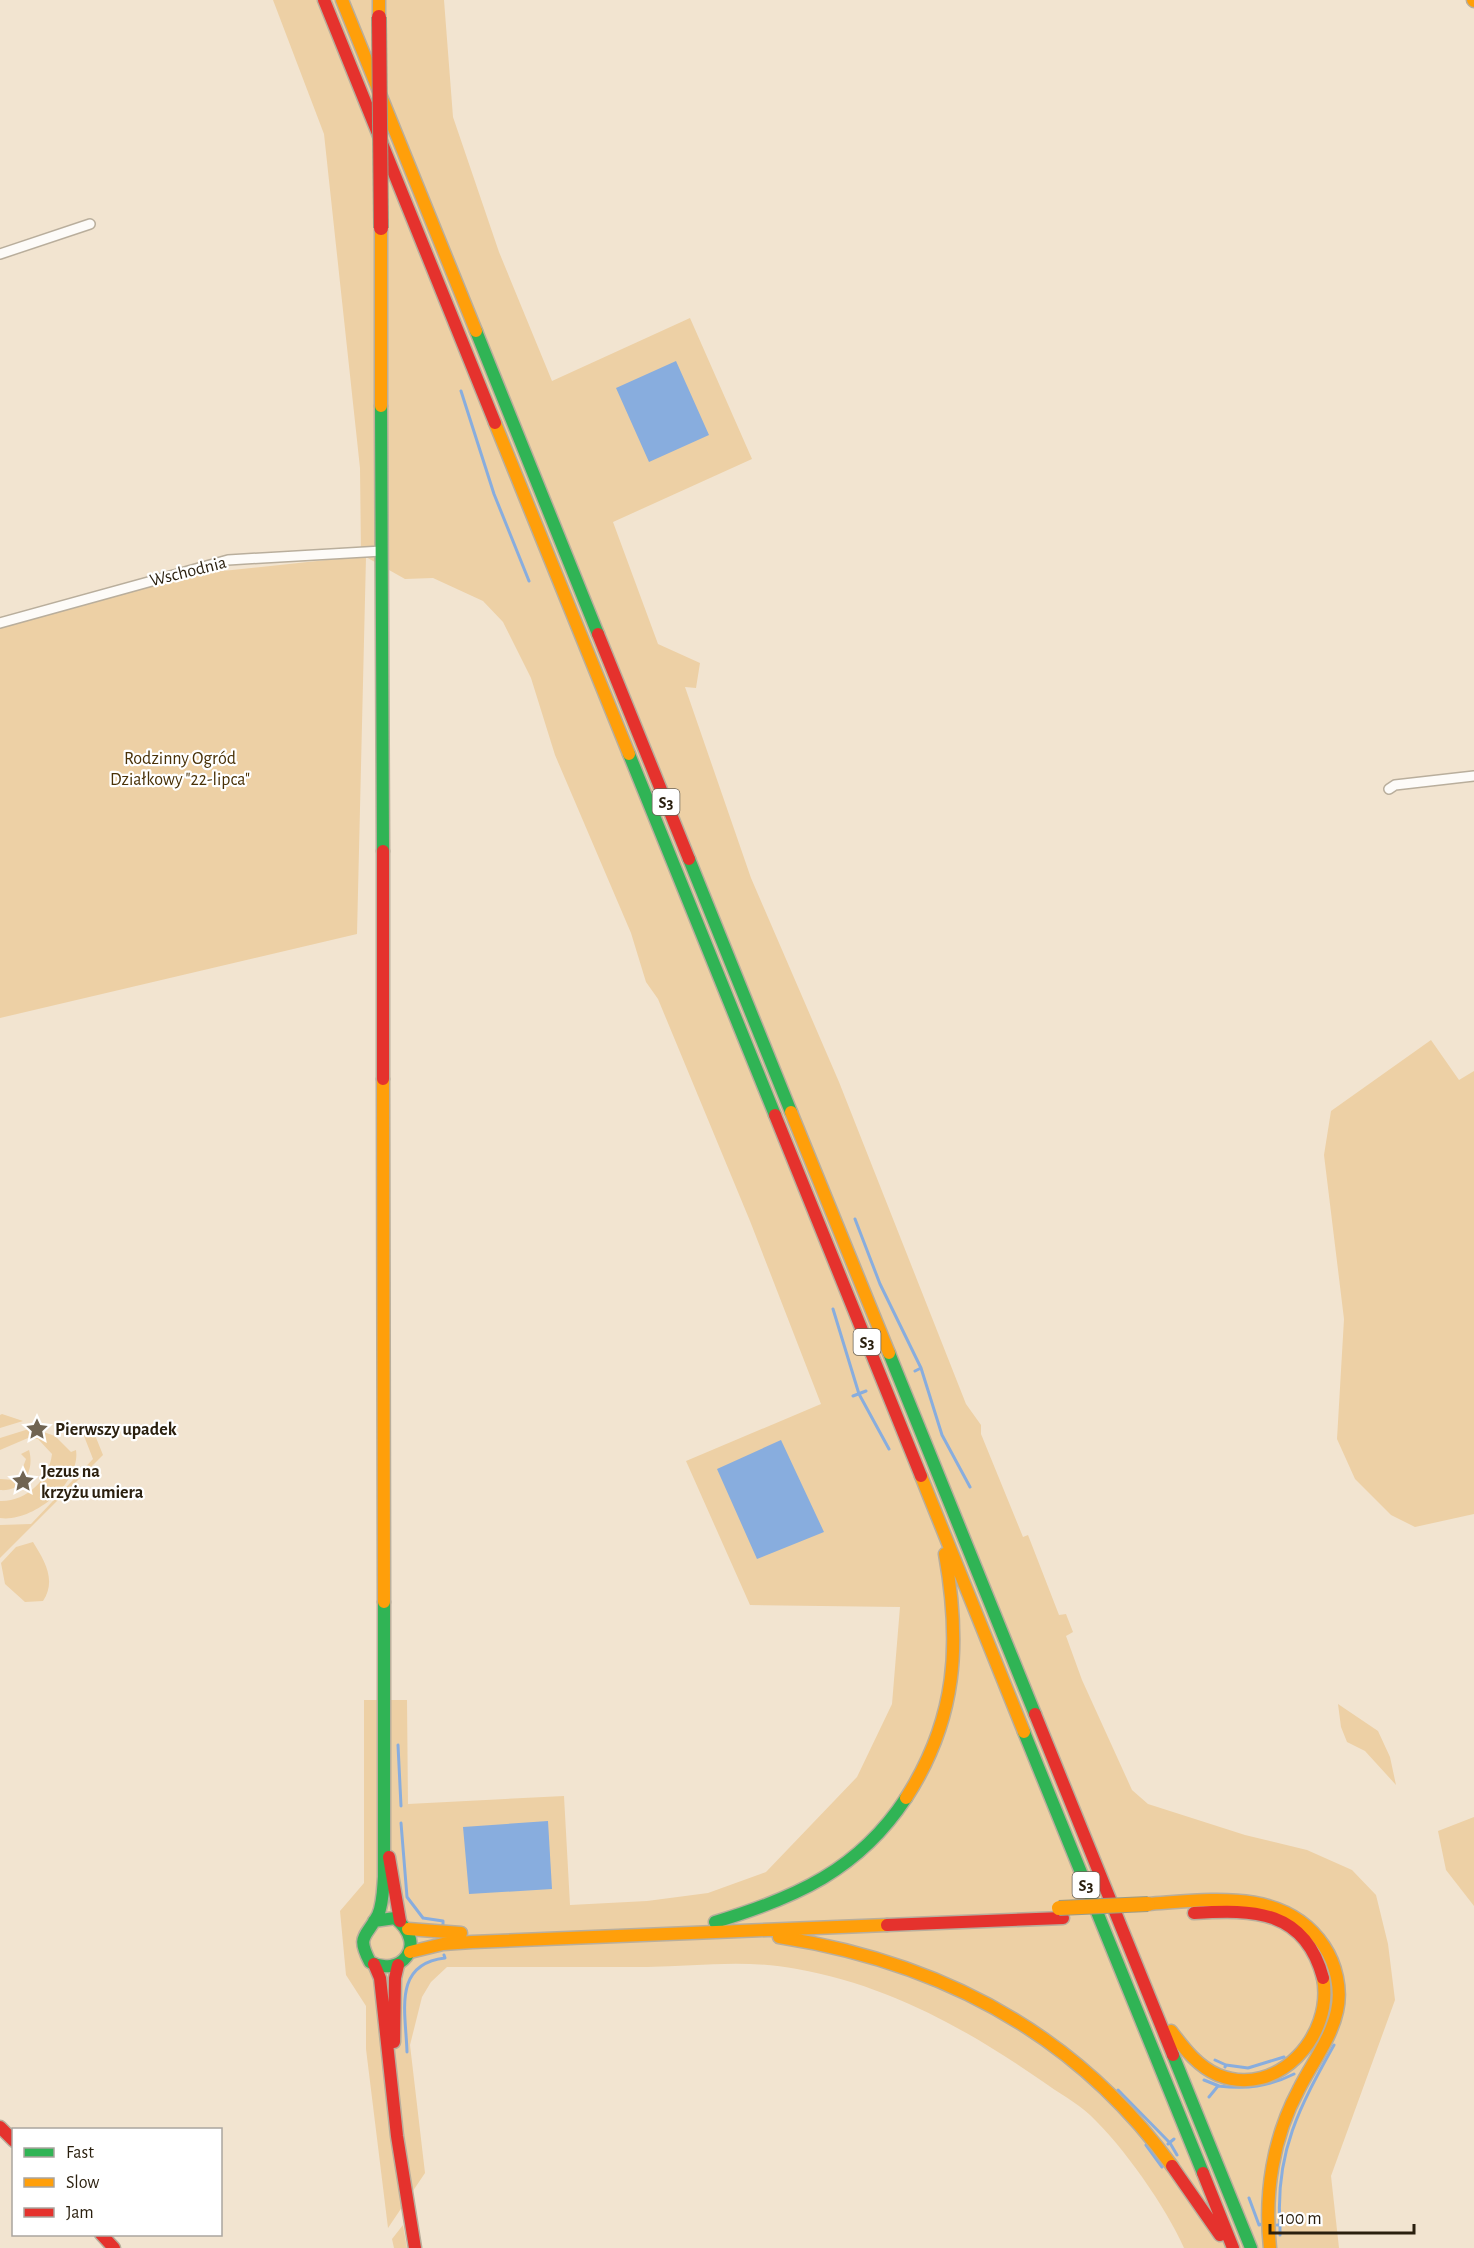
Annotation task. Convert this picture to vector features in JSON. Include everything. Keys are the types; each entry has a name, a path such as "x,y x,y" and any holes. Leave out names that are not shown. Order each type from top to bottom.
{"main road":[{"name":"S3","path":"324,0 1230,2248"},
{"name":"S3","path":"342,0 1251,2248"},
{"path":"375,1921 380,1910 385,1825 380,0"},
{"path":"714,1922 789,1897 826,1878 852,1858 883,1828 911,1790 928,1760 941,1725 955,1656 954,1610 939,1522"},
{"path":"385,1825 404,1925 411,1936 410,1952"},
{"path":"393,2091 395,1978 398,1965 410,1952 443,1944 730,1932 1150,1909 1236,1900 1259,1902 1283,1909 1306,1922 1324,1942 1334,1964 1337,2009 1329,2033 1295,2095 1283,2125 1272,2169 1270,2248"},
{"path":"1150,1909 1237,1911 1258,1913 1280,1920 1300,1933 1314,1948 1327,1992 1320,2026 1298,2059 1266,2076 1247,2079 1214,2073 1194,2060 1154,2008"},
{"path":"415,2248 380,1978 374,1964 364,1954 362,1939 368,1925 375,1921 389,1918 404,1925 468,1934 714,1922 1061,1913"},
{"path":"730,1932 830,1945 876,1957 954,1985 1036,2033 1076,2062 1137,2122 1184,2182 1230,2248"},
{"path":"374,1964 382,1967 398,1965"},
{"path":"0,2127 12,2140"},
{"path":"102,2236 114,2248"}],"street":[{"path":"0,254 90,224"},
{"name":"Wschodnia","path":"0,623 228,560 382,551"},
{"path":"1389,789 1395,785 1474,776"}],"green space":[{"name":"Rodzinny Ogród Działkowy \"22-lipca\"","path":"273,0 444,0 453,117 499,252 552,381 690,318 752,459 613,522 658,644 700,663 696,688 685,687 751,878 839,1082 966,1404 981,1425 981,1434 1023,1537 1028,1535 1059,1615 1066,1614 1073,1632 1066,1636 1082,1680 1132,1790 1148,1804 1245,1835 1307,1850 1352,1870 1376,1895 1388,1944 1395,2000 1331,2176 1339,2248 1184,2248 1155,2196 1103,2128 1079,2106 1014,2062 956,2027 895,1998 831,1976 759,1964 647,1967 447,1967 431,1982 422,1997 410,2045 425,2173 388,2228 366,2049 366,2006 346,1975 340,1911 364,1883 364,1700 407,1700 408,1804 564,1796 570,1905 647,1901 708,1893 766,1872 857,1777 892,1704 900,1607 750,1605 686,1461 821,1404 750,1221 658,999 646,982 631,933 555,755 531,678 503,622 483,601 433,578 405,579 366,557 357,934 0,1018 0,627 194,574 364,556 361,554 360,468 324,134"},
{"path":"1431,1040 1459,1080 1474,1071 1474,1514 1415,1527 1391,1515 1355,1479 1337,1439 1344,1319 1324,1155 1331,1111"},
{"path":"0,1415 23,1421 0,1428"},
{"path":"91,1425 103,1455 0,1558 0,1525 31,1524 93,1459 84,1436"},
{"path":"32,1428 55,1436 71,1452 76,1450 76,1463 63,1487 40,1507 13,1518 0,1518 0,1501 19,1498 35,1488 50,1464 52,1454 38,1439 28,1438 0,1450 0,1438"},
{"path":"29,1450 29,1472 25,1478 15,1487 0,1490 0,1479 15,1480 20,1475 26,1459 21,1454"},
{"path":"33,1542 47,1570 49,1585 43,1601 25,1602 5,1584 1,1563 16,1547"},
{"path":"1338,1704 1378,1731 1390,1757 1396,1785 1365,1751 1347,1742 1341,1727"},
{"path":"1474,1817 1474,1906 1446,1870 1438,1831"},
{"path":"403,2225 407,2248 394,2248 392,2239"}],"water":[{"path":"676,361 709,435 649,462 616,388"},
{"path":"781,1440 824,1532 757,1559 717,1469"},
{"path":"548,1821 552,1889 469,1894 463,1827"}],"waterway":[{"path":"461,391 494,494 529,581"},
{"path":"855,1219 880,1284 921,1368"},
{"path":"833,1309 859,1394 889,1449"},
{"path":"915,1371 921,1368 942,1435 970,1487"},
{"path":"853,1396 866,1391"},
{"path":"398,1745 401,1806"},
{"path":"401,1823 407,1897 423,1918 443,1921 443,1924"},
{"path":"407,2052 405,2007 409,1980 428,1962 445,1958 444,1955"},
{"path":"1277,2225 1280,2225 1279,2199 1282,2175 1292,2130 1334,2045"},
{"path":"1226,2065 1248,2068 1284,2057"},
{"path":"1215,2060 1226,2065 1225,2067"},
{"path":"1209,2097 1218,2086 1257,2086 1294,2074"},
{"path":"1204,2080 1219,2086"},
{"path":"1118,2090 1170,2143 1177,2155"},
{"path":"1168,2144 1174,2139"},
{"path":"1146,2145 1162,2167"},
{"path":"1249,2198 1259,2225 1262,2224"},
{"path":"1280,2225 1280,2235"}],"traffic: fast":[{"path":"476,331 598,634"},
{"path":"381,406 383,851"},
{"path":"629,754 775,1115"},
{"path":"689,859 791,1112"},
{"path":"889,1353 1035,1714"},
{"path":"374,1921 395,1918 405,1929 410,1939 410,1948 406,1957 400,1962 391,1966 381,1966 370,1962 363,1941 364,1937 380,1911 384,1877 384,1602"},
{"path":"1024,1732 1203,2173"},
{"path":"715,1922 772,1903 823,1878 846,1863 868,1844 888,1823 906,1798"},
{"path":"1173,2055 1251,2248"}],"traffic: slow":[{"path":"342,0 476,331"},
{"path":"379,0 379,17"},
{"path":"381,228 381,406"},
{"path":"495,423 629,754"},
{"path":"383,1079 384,1602"},
{"path":"791,1112 889,1353"},
{"path":"921,1476 1024,1732"},
{"path":"906,1798 923,1769 936,1739 951,1680 953,1619 945,1554"},
{"path":"1148,1904 1220,1900 1244,1901 1267,1906 1289,1914 1308,1927 1324,1946 1335,1969 1339,1994 1334,2021 1326,2041 1290,2107 1272,2166 1268,2207 1270,2248"},
{"path":"1059,1908 1148,1904"},
{"path":"410,1952 443,1944 472,1942 887,1925"},
{"path":"408,1929 461,1933"},
{"path":"779,1937 895,1964 949,1985 1000,2011 1047,2041 1092,2077 1134,2119 1172,2166"},
{"path":"1171,2031 1192,2056 1210,2071 1240,2080 1261,2078 1280,2070 1297,2057 1310,2040 1320,2021 1324,2000 1323,1978"}],"traffic: jam":[{"path":"324,0 495,423"},
{"path":"379,17 381,228"},
{"path":"598,634 689,859"},
{"path":"383,851 383,1079"},
{"path":"775,1115 921,1476"},
{"path":"1035,1714 1173,2055"},
{"path":"389,1857 400,1921"},
{"path":"1194,1913 1256,1914 1274,1918 1290,1926 1304,1939 1315,1956 1323,1978"},
{"path":"887,1925 1063,1918"},
{"path":"374,1964 380,1978 397,2136 415,2248"},
{"path":"394,2042 395,1978 398,1965"},
{"path":"0,2127 12,2139"},
{"path":"1172,2166 1220,2235"},
{"path":"1203,2173 1233,2248"},
{"path":"103,2236 114,2248"}],"place":[{"name":"Pierwszy upadek","path":"37,1429"},
{"name":"Jezus na krzyżu umiera","path":"23,1481"}]}
